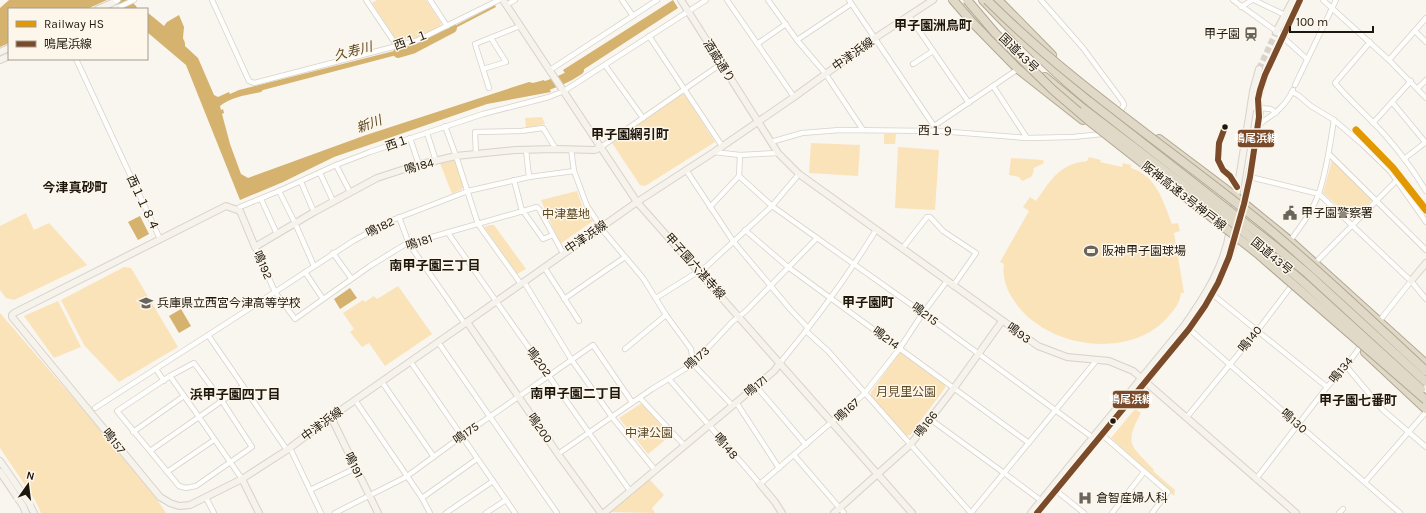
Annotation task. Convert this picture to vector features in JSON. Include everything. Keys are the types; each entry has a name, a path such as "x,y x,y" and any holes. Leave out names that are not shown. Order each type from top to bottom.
{"highway":[{"path":"953,0 972,23 1018,69 1068,109 1120,146 1292,285 1426,409"},
{"name":"国道43号","path":"967,0 1030,64 1084,110 1232,222 1302,281 1426,393"},
{"name":"阪神高速3号神戸線","path":"967,0 996,33 1065,100 1088,120 1257,253 1426,400"},
{"name":"国道43号","path":"983,0 1022,42 1062,78 1090,102 1277,248 1308,274 1426,382"},
{"name":"阪神高速3号神戸線","path":"987,0 1014,27 1074,78 1268,229 1345,296 1426,372"},
{"path":"998,0 1047,50 1121,110 1236,197 1290,241 1426,364"}],"street":[{"path":"114,7 118,0"},
{"path":"114,7 134,0"},
{"name":"西１１","path":"212,0 249,81 254,83 416,40 498,0"},
{"path":"366,0 397,46"},
{"path":"430,0 447,26"},
{"path":"504,2 515,0"},
{"path":"622,0 633,16"},
{"path":"551,72 657,0"},
{"name":"酒蔵通り","path":"681,0 757,122"},
{"name":"西１","path":"237,210 240,207 301,182 336,165 426,132 483,114 549,97 605,65 687,9 706,0"},
{"path":"727,0 794,97"},
{"path":"768,0 797,40 825,73 863,130"},
{"name":"中津浜線","path":"242,479 288,449 355,400 637,202 714,152 794,97 875,38 933,0"},
{"path":"1041,0 1102,72 1123,102 1124,105 1121,110 1102,134"},
{"path":"1233,0 1276,31 1307,59"},
{"path":"1241,7 1253,0 1261,1 1285,15"},
{"path":"1276,31 1293,0"},
{"path":"1283,37 1300,0"},
{"path":"1323,0 1389,60 1418,88 1426,98"},
{"path":"1258,125 1288,101 1336,0"},
{"name":"甲子園六湛寺線","path":"504,2 637,202 912,513"},
{"path":"797,40 850,2 933,128 1018,69"},
{"path":"909,16 969,102"},
{"path":"1389,60 1426,18"},
{"path":"757,44 786,24"},
{"path":"489,88 475,44 520,26"},
{"path":"1415,31 1426,42"},
{"path":"649,36 722,146"},
{"path":"483,69 506,62 491,38"},
{"path":"1370,42 1336,83 1349,100 1404,159 1426,191"},
{"path":"913,64 933,51"},
{"name":"西１１８４","path":"12,315 160,239 76,60"},
{"path":"601,147 721,64"},
{"path":"605,65 643,118"},
{"path":"1143,380 1189,329 1205,306 1225,269 1232,236 1236,197 1254,83 1259,69"},
{"path":"1034,512 1143,380 1201,302 1219,267 1244,204 1258,125 1258,99 1265,74"},
{"path":"1418,88 1426,80"},
{"path":"1373,124 1411,81"},
{"path":"993,86 1027,138"},
{"path":"1294,89 1298,95 1311,106 1334,120 1390,171 1426,222"},
{"path":"1392,102 1426,143 1404,159"},
{"path":"1250,107 1276,112"},
{"path":"1290,241 1304,222 1319,194 1329,154 1334,120"},
{"name":"鳴93","path":"757,122 778,153 799,174 1038,346 1067,357 1096,361 1109,361 1133,371 1296,513"},
{"path":"445,126 478,224 522,283 612,417 655,470"},
{"path":"476,154 474,132 521,131 543,128 556,149"},
{"name":"西１９","path":"771,142 802,133 840,130 933,128 959,132 1027,138 1073,137 1102,134"},
{"path":"426,132 436,161"},
{"path":"410,138 419,165"},
{"name":"鳴184","path":"255,247 333,201 377,178 419,165 456,156 476,154 526,150 595,150 601,147"},
{"path":"571,149 574,171 587,206 601,228 643,278 666,315 691,349 693,364 734,403 779,468"},
{"path":"526,150 529,177"},
{"path":"714,152 740,155 778,153"},
{"path":"1329,154 1426,250"},
{"path":"710,207 739,176 740,155"},
{"path":"336,165 350,192"},
{"path":"686,170 733,241 770,286 807,330 828,351 864,394 971,513 1096,361"},
{"name":"鳴182","path":"95,408 352,241 399,217 468,191 529,177 574,171"},
{"path":"320,173 333,201"},
{"path":"656,298 698,270 707,266 772,206 799,174"},
{"name":"鳴215","path":"739,176 772,206 923,313 1092,437"},
{"path":"1250,177 1319,194 1411,281 1426,299"},
{"path":"514,180 523,211 543,239 553,235 563,254"},
{"name":"鳴140","path":"1187,417 1258,330 1292,285 1313,262 1352,226 1397,180"},
{"path":"301,182 314,212"},
{"path":"279,191 314,266"},
{"path":"261,198 277,234"},
{"path":"160,239 226,206 237,210"},
{"name":"鳴181","path":"295,319 351,278 404,245 536,208 539,208 553,235"},
{"name":"鳴192","path":"237,210 240,211 275,292 295,319"},
{"path":"399,217 409,244 466,323"},
{"path":"902,249 926,217 930,217 943,231 976,253 953,286"},
{"name":"鳴214","path":"745,230 788,267 1030,443"},
{"name":"鳴171","path":"604,513 774,371 831,298 876,230"},
{"name":"鳴202","path":"448,232 630,491"},
{"name":"鳴173","path":"558,454 632,402 693,364 817,238"},
{"path":"333,253 351,278"},
{"path":"564,299 626,257"},
{"name":"鳴134","path":"1256,479 1426,263"},
{"path":"544,267 579,321"},
{"path":"305,272 323,299"},
{"name":"鳴167","path":"760,484 864,394 900,348 923,313 947,281"},
{"path":"1212,294 1327,387"},
{"name":"鳴157","path":"12,315 12,317 160,496 170,503 180,506 190,505 242,479"},
{"path":"625,350 666,315"},
{"name":"鳴166","path":"834,513 910,445 954,388 1002,321"},
{"name":"鳴200","path":"466,323 601,513"},
{"name":"鳴130","path":"1189,329 1400,513"},
{"path":"208,335 288,449 321,513"},
{"path":"438,342 557,513"},
{"name":"鳴175","path":"335,513 406,477 518,396 593,345 632,402"},
{"path":"410,362 516,513"},
{"path":"194,363 222,401 252,447 196,486 186,488 178,486 117,411 164,381 170,376 194,363"},
{"path":"1346,366 1383,410 1426,447"},
{"path":"156,369 164,381"},
{"path":"170,376 242,479 259,513"},
{"name":"鳴148","path":"669,379 760,484 782,513"},
{"path":"382,382 434,457"},
{"path":"150,452 243,386"},
{"path":"756,386 806,445"},
{"path":"134,432 184,396"},
{"path":"640,398 684,446"},
{"path":"355,400 406,477 422,498 430,513"},
{"path":"1365,482 1426,412"},
{"name":"鳴191","path":"331,417 378,513"},
{"path":"930,419 1043,502"},
{"path":"1054,489 1092,437 1100,433"},
{"path":"1100,433 1168,492 1152,513"},
{"path":"167,472 214,440"},
{"path":"794,455 844,513"},
{"path":"422,498 477,459"},
{"path":"0,460 34,513"},
{"path":"310,490 356,468"},
{"path":"0,472 23,506 26,513"},
{"path":"1112,513 1144,472"},
{"path":"446,513 493,481"},
{"path":"1054,489 1084,513"},
{"path":"206,498 214,513"},
{"path":"486,513 506,500"},
{"path":"1339,513 1343,509"}],"green space":[{"path":"377,0 426,0 441,23 440,26 418,37 397,41 372,3"},
{"path":"682,94 685,95 715,142 645,186 640,185 612,143"},
{"path":"542,117 545,124 526,128 525,118"},
{"path":"884,134 896,134 895,144 884,144"},
{"path":"811,143 860,145 858,176 809,173"},
{"path":"898,147 939,150 935,210 895,208"},
{"name":"阪神甲子園球場","path":"1089,157 1101,160 1100,162 1122,167 1123,163 1131,165 1131,168 1147,177 1158,190 1172,224 1178,223 1180,231 1174,233 1184,293 1181,293 1176,306 1168,317 1151,331 1131,340 1109,344 1086,343 1064,338 1044,328 1026,315 1008,291 1004,277 1004,264 1000,262 1029,211 1023,207 1030,197 1036,201 1051,180 1063,169 1077,163 1087,161"},
{"path":"1011,158 1043,160 1044,163 1034,168 1031,177 1022,181 1019,177 1009,175"},
{"path":"1332,160 1372,200 1354,220 1323,193"},
{"path":"454,161 456,163 464,186 462,189 452,194 440,163"},
{"name":"中津墓地","path":"577,191 583,208 593,221 560,244 541,200"},
{"path":"26,213 34,230 49,223 87,265 14,300 6,298 0,290 0,226"},
{"path":"494,225 526,269 517,274 484,227"},
{"path":"124,267 131,268 178,347 119,382 84,345 61,300"},
{"path":"398,286 432,334 385,366 369,343 362,347 350,332 354,329 343,313 363,300 365,302 374,296 377,299"},
{"path":"58,301 81,347 54,358 24,316"},
{"path":"0,313 88,415 156,498 166,513 41,513 35,500 0,448"},
{"name":"月見里公園","path":"902,352 945,384 945,388 910,435 906,436 871,396 871,392 899,353"},
{"name":"中津公園","path":"642,403 670,436 648,454 619,418"},
{"path":"1135,409 1141,413 1132,432 1132,444 1135,450 1154,470 1153,471 1175,490 1174,496 1111,438"},
{"path":"649,479 664,495 652,508 655,513 610,512"}],"shaded area":[{"path":"9,0 107,0 89,8 8,8 8,43 0,47 0,8"},
{"path":"673,0 678,8 569,79 563,70"},
{"path":"495,5 496,7 442,35 441,33"},
{"path":"148,13 164,26 167,22 179,15 184,27 183,38 185,46 198,58 214,95 218,97 229,92 230,94 239,90 410,47 412,51 263,90 261,92 229,100 220,106 221,110 223,109 224,113 222,114 230,144 241,174 248,178 366,135 529,82 533,83 544,80 551,92 487,104 334,157 283,182 240,200 186,65 148,33"},
{"path":"140,216 149,234 138,240 128,222"},
{"path":"350,288 357,298 340,309 334,299"},
{"path":"181,309 191,326 179,333 169,316"}],"waterway":[{"name":"新川","path":"122,0 131,8"},
{"name":"久寿川","path":"398,53 412,49 452,28"},
{"name":"新川","path":"535,89 547,86 579,70"}],"tunnel":[{"path":"1259,69 1276,32"},
{"path":"1265,75 1283,38"}],"rail line":[{"name":"HS","path":"1356,130 1393,168 1426,210"}],"transit line":[{"name":"鳴尾浜線","path":"1037,513 1189,329 1205,306 1218,283 1229,257 1250,177 1259,117 1258,99 1260,90 1265,75 1300,0"},
{"name":"鳴尾浜線","path":"1225,127 1219,143 1218,160 1223,170 1230,176 1237,187"}],"place":[{"name":"甲子園","path":"1251,34"},
{"name":"甲子園警察署","path":"1290,213"},
{"name":"阪神甲子園球場","path":"1091,251"},
{"name":"兵庫県立西宮今津高等学校","path":"146,303"},
{"name":"倉智産婦人科","path":"1085,498"}],"district":[{"name":"甲子園洲鳥町","path":"933,25"},
{"name":"甲子園網引町","path":"630,134"},
{"name":"今津真砂町","path":"75,187"},
{"name":"南甲子園三丁目","path":"435,265"},
{"name":"甲子園町","path":"868,302"},
{"name":"南甲子園二丁目","path":"576,393"},
{"name":"浜甲子園四丁目","path":"235,394"},
{"name":"甲子園七番町","path":"1358,400"}]}
